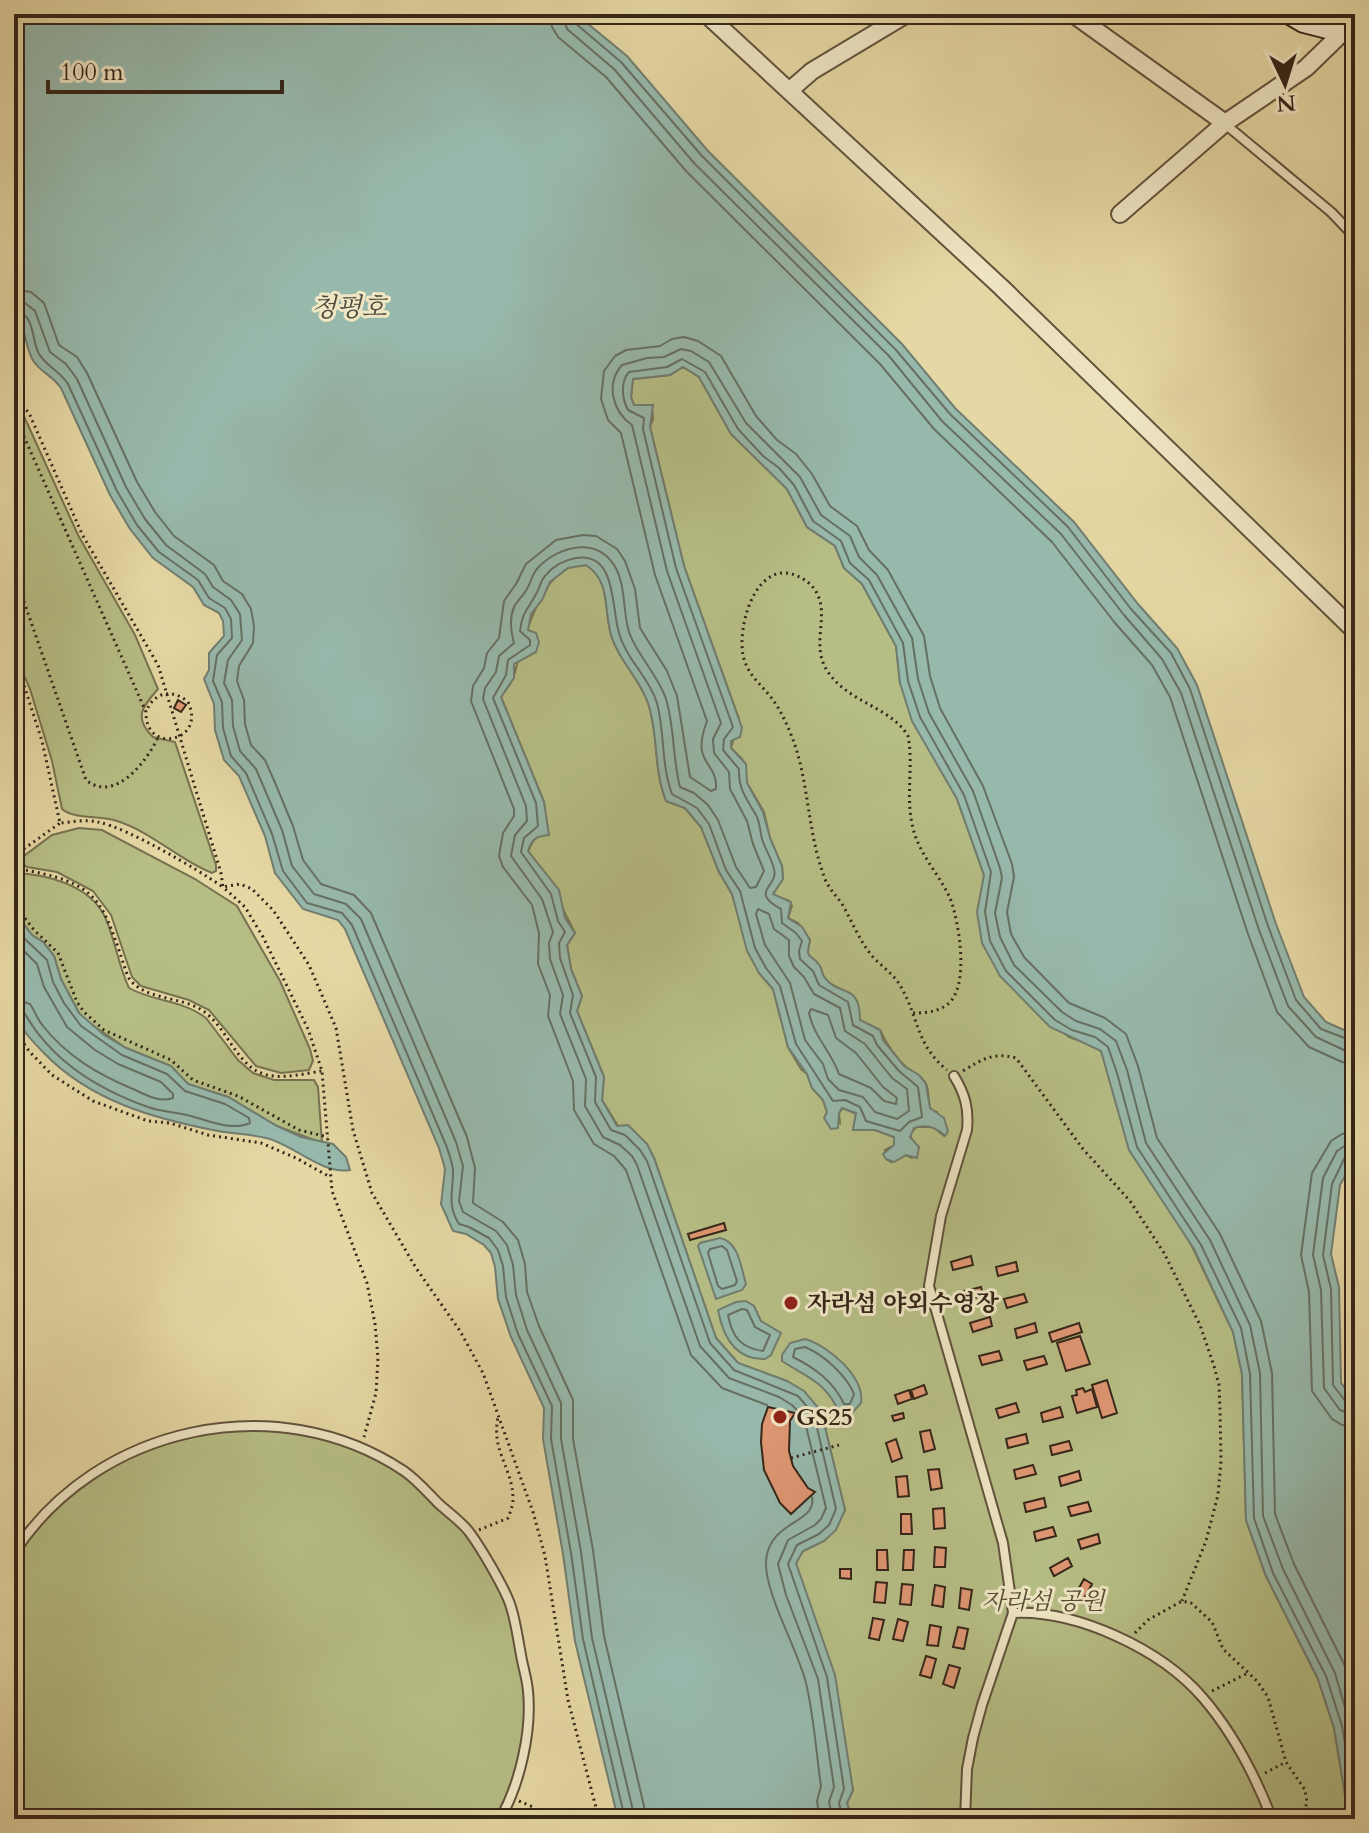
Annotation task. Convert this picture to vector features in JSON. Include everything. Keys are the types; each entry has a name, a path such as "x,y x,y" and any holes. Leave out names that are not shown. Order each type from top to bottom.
{"main road":[{"path":"1292,14 1304,21 1348,25"}],"street":[{"path":"706,14 1001,287 1355,631"},
{"path":"789,91 812,71 907,14"},
{"path":"1073,14 1225,123"},
{"path":"1120,214 1225,123 1306,68 1348,25"}],"lane":[{"path":"1225,123 1331,212 1355,237"},
{"path":"954,1076 965,1096 969,1115 941,1216 929,1286 1003,1543 1013,1613 973,1738 967,1769 965,1819"},
{"path":"14,1553 23,1539 70,1489 106,1464 157,1440 211,1428 262,1425 312,1432 361,1448 405,1472 470,1532 511,1606 528,1692 525,1746 512,1798 500,1819"},
{"path":"15,1516 23,1539"},
{"path":"1013,1613 1034,1612 1068,1618 1128,1642 1180,1676 1202,1696 1243,1754 1272,1819"}],"path":[{"path":"14,397 29,413 82,534 158,665 223,887"},
{"path":"14,414 146,712 148,727 158,737 173,739 180,737 191,725 191,709 182,697 166,693 153,699 146,712"},
{"path":"14,573 86,780 97,785 126,779 148,757 158,737"},
{"path":"913,1013 938,1010 952,999 959,980 960,950 959,931 950,900 921,850 912,825 908,736 892,719 859,701 829,674 819,646 822,610 818,594 801,577 776,573 765,579 754,593 743,642 744,658 751,675 782,715 797,748 810,830 828,884 871,954 900,985 929,1054 954,1076 988,1056 1002,1054 1016,1058 1083,1149 1130,1201 1164,1253 1200,1325 1219,1385 1221,1461 1218,1495 1206,1541 1182,1601 1148,1620 1128,1642"},
{"path":"14,664 20,673 42,741 60,823"},
{"path":"14,856 60,823 97,821 136,838 223,887 245,907 263,937 308,1029 322,1071 332,1191 367,1283 375,1324 378,1358 376,1393 361,1448"},
{"path":"14,868 56,876 81,887 97,900 108,917 128,977 134,985 201,1009 255,1070 284,1076 322,1071"},
{"path":"223,887 240,884 252,889 273,910 309,965 336,1028 353,1130 372,1193 416,1268 460,1331 483,1373 533,1512 545,1556 568,1700 599,1819"},
{"path":"14,904 34,930 58,953 77,1002 104,1030 171,1060 193,1080 238,1096 299,1130 328,1137"},
{"path":"14,1029 29,1051 52,1075 93,1101 148,1121 261,1143 331,1178"},
{"path":"470,1532 508,1518 513,1500 509,1479 496,1446 498,1413"},
{"path":"791,1458 839,1445"},
{"path":"14,1485 15,1516"},
{"path":"1182,1601 1191,1603 1212,1622 1223,1649 1268,1697 1286,1762 1305,1790 1307,1802 1302,1819"},
{"path":"1202,1696 1248,1673"},
{"path":"1254,1777 1286,1762"},
{"path":"512,1798 533,1807 544,1819"}],"green space":[{"name":"자라섬 공원","path":"683,367 699,377 731,434 787,489 807,527 835,546 844,568 862,584 896,646 900,683 957,799 984,875 1000,976 1069,1037 1101,1051 1233,1332 1242,1374 1246,1520 1266,1576 1318,1679 1334,1728 1349,1819 852,1819 847,1803 853,1790 846,1751 796,1563 803,1551 824,1541 845,1510 821,1411 787,1381 738,1363 716,1338 654,1158 647,1144 628,1126 618,1126 602,1100 604,1077 577,1011 582,996 571,969 567,945 575,933 544,872 528,851 545,817 544,802 501,697 513,679 533,616 548,586 568,568 586,565 600,580 612,638 648,703 666,801 685,808 701,827 719,872 732,894 759,973 773,989 788,1047 807,1074 812,1088 823,1100 827,1112 840,1123 839,1113 843,1108 856,1114 853,1130 875,1130 894,1137 894,1145 885,1150 886,1159 891,1162 906,1155 912,1158 919,1147 912,1142 910,1134 916,1127 933,1127 943,1135 937,1112 931,1110 924,1081 899,1059 880,1030 859,1020 859,1008 853,995 824,977 820,966 808,954 810,940 798,923 788,918 792,906 788,900 779,899 773,894 783,879 782,866 770,838 764,812 747,783 742,759 731,748 739,719 684,566 650,427 652,405 634,405 631,397 633,379 670,375"},
{"path":"14,406 23,414 78,535 135,635 158,689 142,712 143,723 153,737 175,742 216,865 216,871 212,873 130,826 110,819 74,815 62,809 52,761 30,689 14,652"},
{"path":"79,828 102,830 195,879 237,906 280,981 310,1049 313,1061 309,1070 281,1073 256,1066 209,1010 189,1000 141,986 132,977 111,915 93,891 57,872 27,867 19,861 52,835"},
{"path":"14,873 66,883 98,906 105,917 129,988 188,1008 206,1018 238,1060 253,1073 274,1080 314,1080 318,1087 322,1143 277,1126 228,1097 188,1084 171,1066 126,1048 85,1020 61,979 54,956 43,942 32,935 14,911"},
{"path":"211,1428 312,1432 361,1448 405,1472 470,1532 511,1606 528,1692 525,1746 500,1819 14,1819 14,1553 70,1489 106,1464"}],"water":[{"name":"청평호","path":"14,14 576,14 627,56 708,151 902,344 955,408 1074,522 1177,648 1197,685 1276,924 1304,997 1326,1022 1355,1035 1355,1159 1340,1185 1331,1254 1339,1287 1341,1383 1355,1400 1355,1819 1349,1819 1334,1728 1318,1679 1266,1576 1246,1520 1242,1374 1233,1332 1194,1249 1129,1150 1101,1051 1050,1027 1000,976 982,943 977,912 984,875 957,799 912,721 900,683 896,646 862,584 844,568 835,546 807,527 787,489 731,434 699,377 683,367 670,375 633,379 631,397 634,405 653,405 650,427 684,566 742,728 740,737 731,741 731,748 746,764 747,783 763,812 782,866 783,879 773,894 791,902 788,918 802,927 810,940 808,954 820,966 824,977 853,995 860,1020 880,1030 883,1040 904,1066 919,1075 926,1084 930,1108 944,1118 948,1131 945,1136 931,1127 914,1128 910,1137 919,1147 917,1158 906,1155 894,1162 883,1154 894,1145 894,1137 875,1130 853,1130 856,1113 842,1108 838,1128 831,1129 824,1118 827,1112 823,1100 812,1088 807,1074 788,1047 773,989 759,973 747,951 732,894 719,872 701,827 685,808 666,801 648,703 612,638 600,580 586,565 568,568 550,582 531,614 528,630 536,633 539,642 536,652 514,664 514,678 501,697 544,802 549,835 535,839 528,851 559,890 565,918 575,933 567,945 571,969 582,996 577,1011 604,1077 602,1100 617,1126 628,1125 647,1144 654,1158 716,1338 738,1363 787,1381 804,1391 821,1411 845,1510 836,1530 824,1541 803,1551 796,1563 835,1675 853,1790 847,1803 852,1819 618,1819 575,1641 543,1439 544,1408 511,1337 498,1299 491,1253 466,1234 453,1231 441,1204 445,1169 439,1148 345,929 338,920 303,909 275,873 265,836 239,776 224,760 215,730 214,704 204,679 209,670 209,653 224,636 219,613 204,605 193,587 153,558 130,529 110,495 61,388 34,362 22,327 14,316 14,280 17,273 14,269"},
{"path":"14,911 32,935 43,942 54,956 61,979 79,1013 104,1035 126,1048 171,1066 188,1084 228,1097 301,1137 333,1144 346,1157 350,1170 318,1164 266,1138 194,1126 147,1114 103,1096 62,1070 30,1038 16,1015 12,984"},
{"path":"720,1238 735,1250 746,1284 742,1290 716,1299 698,1246"},
{"path":"746,1301 754,1306 761,1321 781,1333 771,1355 765,1359 746,1356 738,1351 723,1329 718,1310"},
{"path":"805,1339 834,1355 851,1373 861,1393 861,1403 852,1413 840,1415 823,1388 782,1361 782,1355 790,1343"}],"building":[{"path":"178,700 186,705 181,712 174,708"},
{"path":"724,1223 726,1230 690,1240 688,1234"},
{"path":"971,1256 973,1265 953,1270 951,1262"},
{"path":"1016,1262 1018,1271 998,1276 996,1267"},
{"path":"981,1287 983,1296 963,1301 961,1292"},
{"path":"1024,1294 1027,1302 1007,1308 1004,1299"},
{"path":"990,1317 992,1326 973,1332 970,1323"},
{"path":"1035,1323 1037,1332 1017,1338 1015,1329"},
{"path":"1079,1323 1082,1332 1052,1342 1049,1333"},
{"path":"1080,1336 1090,1364 1066,1371 1057,1343"},
{"path":"999,1351 1002,1360 982,1365 979,1356"},
{"path":"1044,1356 1047,1364 1027,1370 1024,1361"},
{"path":"1107,1380 1117,1413 1102,1418 1092,1385"},
{"path":"924,1385 927,1394 914,1399 911,1390"},
{"path":"1083,1388 1085,1392 1092,1389 1097,1407 1077,1413 1072,1396 1077,1395 1076,1390"},
{"path":"909,1390 912,1399 898,1404 895,1395"},
{"path":"1016,1403 1019,1412 999,1418 996,1409"},
{"path":"768,1407 795,1413 790,1421 789,1451 793,1466 808,1488 815,1492 791,1514 780,1503 764,1470 762,1424"},
{"path":"1060,1407 1063,1417 1043,1422 1041,1413"},
{"path":"903,1413 904,1418 894,1421 892,1416"},
{"path":"930,1430 935,1449 924,1452 920,1432"},
{"path":"1026,1434 1028,1443 1008,1448 1006,1439"},
{"path":"896,1439 902,1458 892,1462 886,1443"},
{"path":"1069,1441 1072,1450 1052,1455 1050,1446"},
{"path":"1033,1465 1036,1474 1016,1479 1014,1470"},
{"path":"939,1469 942,1488 931,1490 928,1470"},
{"path":"1079,1471 1081,1480 1061,1486 1059,1477"},
{"path":"907,1476 909,1496 898,1497 896,1477"},
{"path":"1044,1498 1046,1507 1026,1512 1024,1503"},
{"path":"1088,1502 1091,1511 1071,1516 1068,1507"},
{"path":"944,1508 945,1528 934,1529 933,1509"},
{"path":"901,1514 911,1514 912,1534 901,1534"},
{"path":"1053,1527 1056,1536 1036,1541 1034,1532"},
{"path":"1098,1534 1100,1543 1081,1549 1078,1540"},
{"path":"935,1547 946,1548 945,1567 934,1567"},
{"path":"877,1550 887,1550 888,1570 877,1570"},
{"path":"904,1550 914,1550 913,1570 903,1570"},
{"path":"1068,1558 1072,1566 1054,1576 1050,1568"},
{"path":"840,1569 851,1569 851,1579 840,1578"},
{"path":"1084,1579 1092,1584 1082,1602 1074,1597"},
{"path":"876,1582 887,1583 885,1603 874,1602"},
{"path":"902,1584 913,1585 911,1605 900,1604"},
{"path":"935,1585 945,1587 943,1607 932,1605"},
{"path":"961,1588 972,1590 969,1610 959,1608"},
{"path":"873,1618 884,1620 879,1640 869,1638"},
{"path":"898,1619 908,1622 903,1641 893,1639"},
{"path":"930,1625 941,1627 938,1646 927,1645"},
{"path":"958,1627 968,1629 964,1649 953,1647"},
{"path":"926,1656 936,1659 931,1678 920,1675"},
{"path":"949,1665 960,1668 954,1688 943,1684"}],"place":[{"name":"자라섬 야외수영장","path":"791,1303"},
{"name":"GS25","path":"780,1417"}]}
